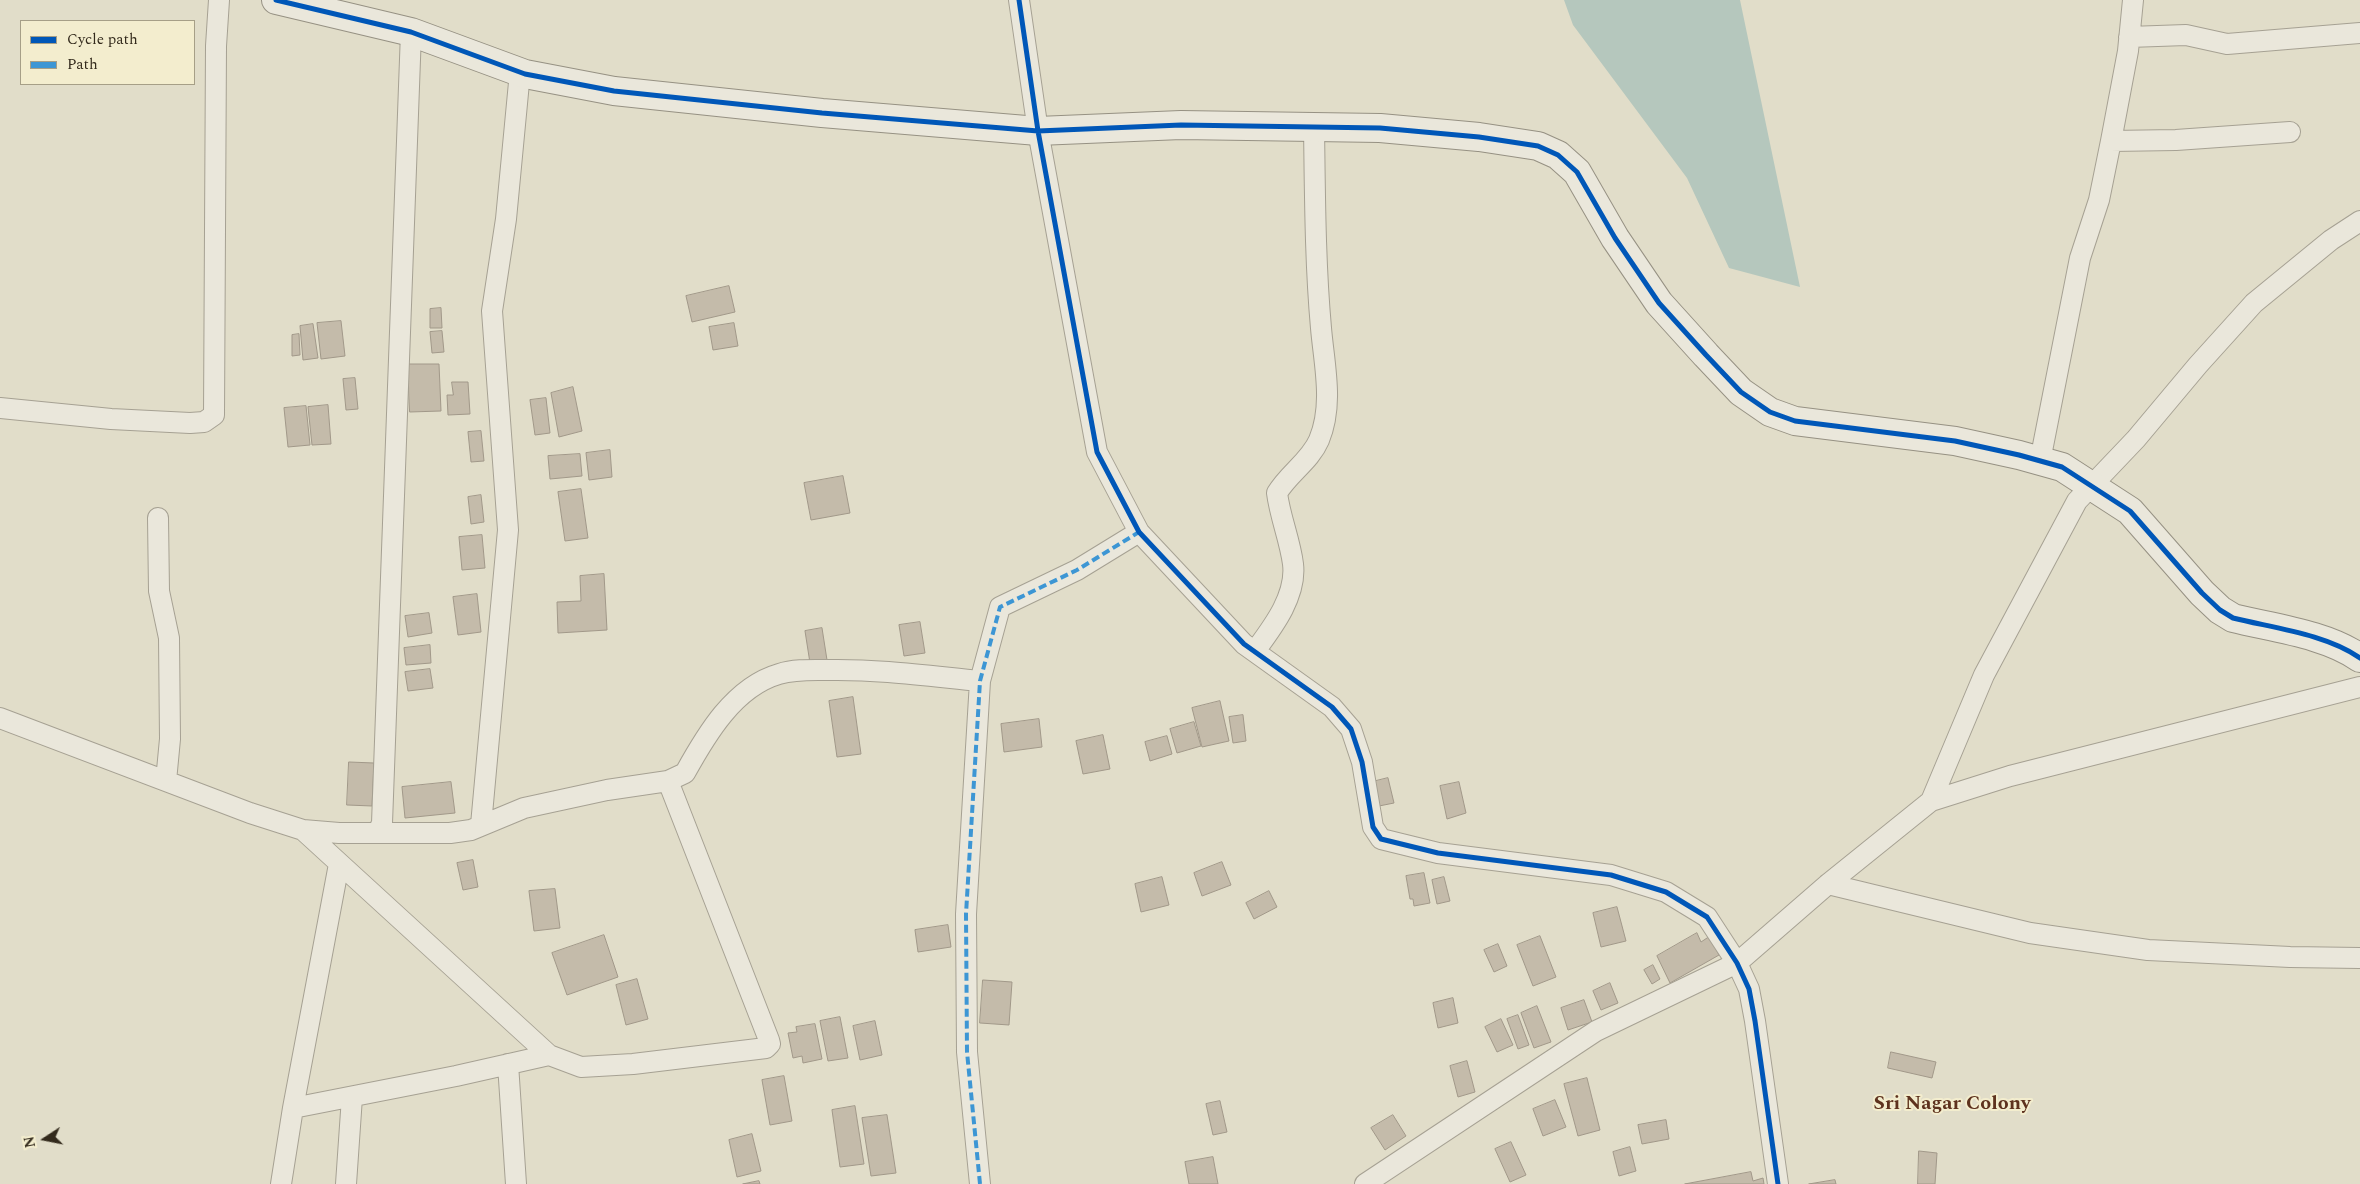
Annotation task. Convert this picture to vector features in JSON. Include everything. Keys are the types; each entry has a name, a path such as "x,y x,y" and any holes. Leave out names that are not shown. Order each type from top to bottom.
{"street":[{"path":"0,408 112,419 190,423 204,422 214,415 216,46 220,0"},
{"path":"276,0 411,32 520,72 614,91 822,113 1038,131 1181,125 1380,128 1479,137 1538,146 1558,155 1577,172 1615,238 1659,303 1741,392 1770,412 1795,420 1955,442 2062,467 2130,511 2182,573 2220,610 2233,618 2328,641 2349,650 2360,658"},
{"path":"1019,0 1038,131 1096,452 1139,532 1244,644 1332,707 1351,729 1362,762 1373,827 1381,839 1438,853 1611,875 1666,892 1707,917 1737,963 1748,989 1755,1021 1778,1184"},
{"path":"2040,461 2080,258 2099,200 2111,141 2130,37 2133,0"},
{"path":"378,832 382,822 411,32"},
{"path":"2130,37 2186,35 2227,44 2360,33"},
{"path":"481,825 508,530 492,311 506,219 520,72"},
{"path":"1255,651 1275,623 1284,604 1294,566 1277,492 1285,480 1310,456 1319,439 1325,417 1327,379 1320,328 1314,127"},
{"path":"2111,141 2176,140 2290,132"},
{"path":"1931,800 1984,675 2077,501 2136,439 2198,365 2254,303 2331,240 2360,221"},
{"path":"158,518 159,591 169,638 170,739 166,781"},
{"path":"980,1184 967,1052 966,914 980,681 1000,607 1077,570 1139,532"},
{"path":"0,718 250,814 303,830 339,833 450,833 471,830 524,808 607,790 668,780 686,773 706,735 729,706 755,686 778,674 800,670 858,670 980,681"},
{"path":"1365,1184 1596,1031 1737,963 1828,884 1931,800 2010,776 2360,687"},
{"path":"303,830 548,1055 581,1067 633,1064 769,1047 768,1040 668,780"},
{"path":"281,1184 293,1108 339,864"},
{"path":"1828,884 2030,933 2129,947 2290,958 2360,958"},
{"path":"293,1108 548,1055"},
{"path":"508,1064 516,1184"},
{"path":"346,1184 352,1096"}],"shaded area":[{"path":"1564,0 1740,0 1800,287 1729,268 1687,178 1573,25"}],"building":[{"path":"729,286 735,312 692,322 686,296"},
{"path":"441,308 442,328 430,328 430,309"},
{"path":"341,321 345,356 321,359 317,323"},
{"path":"734,323 738,346 713,350 709,327"},
{"path":"313,324 318,358 303,360 300,326"},
{"path":"442,331 444,352 432,353 430,332"},
{"path":"299,334 300,355 292,356 292,335"},
{"path":"408,364 439,364 441,411 410,412"},
{"path":"355,378 358,409 346,410 343,379"},
{"path":"452,382 468,382 470,414 448,415 447,395 453,395"},
{"path":"573,387 582,431 559,437 551,393"},
{"path":"546,398 550,433 535,435 530,400"},
{"path":"328,405 331,444 312,445 308,407"},
{"path":"306,406 310,445 288,447 284,408"},
{"path":"481,431 484,461 471,462 468,432"},
{"path":"610,450 612,477 589,480 586,453"},
{"path":"580,454 582,476 550,479 548,456"},
{"path":"843,476 850,513 811,520 804,483"},
{"path":"581,489 588,538 565,541 558,492"},
{"path":"481,495 484,522 471,524 468,497"},
{"path":"482,535 485,568 462,570 459,537"},
{"path":"604,574 607,630 558,633 557,602 581,601 580,576"},
{"path":"477,594 481,632 458,635 453,597"},
{"path":"429,613 432,633 408,637 405,616"},
{"path":"920,622 925,653 904,656 899,625"},
{"path":"822,628 827,660 810,663 805,631"},
{"path":"430,645 431,663 406,665 404,648"},
{"path":"430,669 433,688 408,691 405,672"},
{"path":"853,697 861,754 837,757 829,701"},
{"path":"1220,701 1229,741 1202,747 1192,708"},
{"path":"1243,715 1246,741 1233,743 1229,717"},
{"path":"1039,719 1042,747 1004,752 1001,724"},
{"path":"1194,722 1201,746 1177,753 1170,729"},
{"path":"1103,735 1110,769 1083,774 1076,741"},
{"path":"1167,736 1172,754 1150,761 1145,742"},
{"path":"349,762 374,763 372,806 347,805"},
{"path":"1388,778 1394,803 1374,807 1368,783"},
{"path":"451,782 455,813 405,818 402,787"},
{"path":"1459,782 1466,813 1447,819 1440,786"},
{"path":"473,860 478,887 463,890 457,863"},
{"path":"1222,862 1231,885 1202,896 1194,873"},
{"path":"1424,873 1430,903 1414,906 1413,899 1410,899 1406,876"},
{"path":"1162,877 1169,905 1141,912 1135,884"},
{"path":"1444,877 1450,901 1437,904 1432,880"},
{"path":"555,889 560,928 534,931 529,891"},
{"path":"1269,891 1277,907 1254,919 1246,903"},
{"path":"1617,907 1626,941 1601,947 1593,913"},
{"path":"948,925 951,947 918,952 915,930"},
{"path":"1697,933 1701,942 1710,936 1719,955 1670,983 1657,956"},
{"path":"604,935 618,977 567,995 552,953"},
{"path":"1540,936 1556,977 1533,986 1517,945"},
{"path":"1498,944 1507,966 1494,972 1484,950"},
{"path":"1653,965 1660,979 1652,984 1644,970"},
{"path":"637,979 648,1019 626,1025 616,985"},
{"path":"983,980 1012,982 1009,1025 980,1023"},
{"path":"1610,983 1618,1003 1601,1010 1593,991"},
{"path":"1453,998 1458,1023 1438,1028 1433,1003"},
{"path":"1584,1000 1592,1022 1568,1030 1561,1008"},
{"path":"1537,1006 1551,1042 1534,1048 1521,1013"},
{"path":"1518,1015 1529,1045 1518,1049 1507,1019"},
{"path":"840,1017 848,1058 828,1061 820,1021"},
{"path":"1501,1019 1513,1045 1497,1052 1485,1027"},
{"path":"875,1021 882,1055 860,1060 853,1026"},
{"path":"815,1024 822,1059 803,1063 802,1056 793,1058 788,1033 797,1032 796,1027"},
{"path":"1891,1052 1936,1062 1932,1078 1888,1068"},
{"path":"1467,1061 1475,1092 1458,1097 1450,1066"},
{"path":"784,1076 792,1121 770,1125 762,1080"},
{"path":"1587,1078 1600,1130 1578,1136 1564,1084"},
{"path":"1555,1100 1566,1127 1543,1136 1533,1109"},
{"path":"1220,1101 1227,1132 1213,1135 1206,1104"},
{"path":"855,1106 864,1164 840,1167 832,1110"},
{"path":"887,1115 896,1173 871,1176 862,1118"},
{"path":"1393,1115 1406,1136 1385,1150 1371,1128"},
{"path":"1666,1120 1669,1139 1642,1144 1638,1125"},
{"path":"752,1134 761,1171 737,1177 729,1140"},
{"path":"1511,1142 1526,1175 1510,1182 1495,1149"},
{"path":"1630,1147 1636,1171 1619,1176 1613,1152"},
{"path":"1919,1151 1937,1153 1935,1184 1918,1184"},
{"path":"1213,1157 1218,1184 1189,1184 1185,1162"},
{"path":"1751,1172 1753,1181 1763,1178 1764,1184 1685,1184"},
{"path":"1835,1180 1836,1184 1809,1184"},
{"path":"759,1181 760,1184 743,1184"}],"marked path":[{"path":"980,1184 967,1052 966,914 980,681 1000,607 1077,570 1139,532 1138,529"}],"cycle path":[{"path":"276,0 411,32 525,74 614,91 822,113 1038,131 1181,125 1380,128 1479,137 1538,146 1558,155 1577,172 1615,238 1659,303 1741,392 1770,412 1795,421 1955,441 2019,455 2062,467 2130,511 2202,593 2220,610 2233,618 2315,637 2360,658"},
{"path":"1019,0 1038,131 1097,452 1139,532 1244,644 1332,707 1351,729 1362,762 1373,827 1381,839 1438,853 1611,875 1666,892 1707,917 1737,963 1749,989 1778,1184"}],"district":[{"name":"Sri Nagar Colony","path":"1952,1105"}]}
